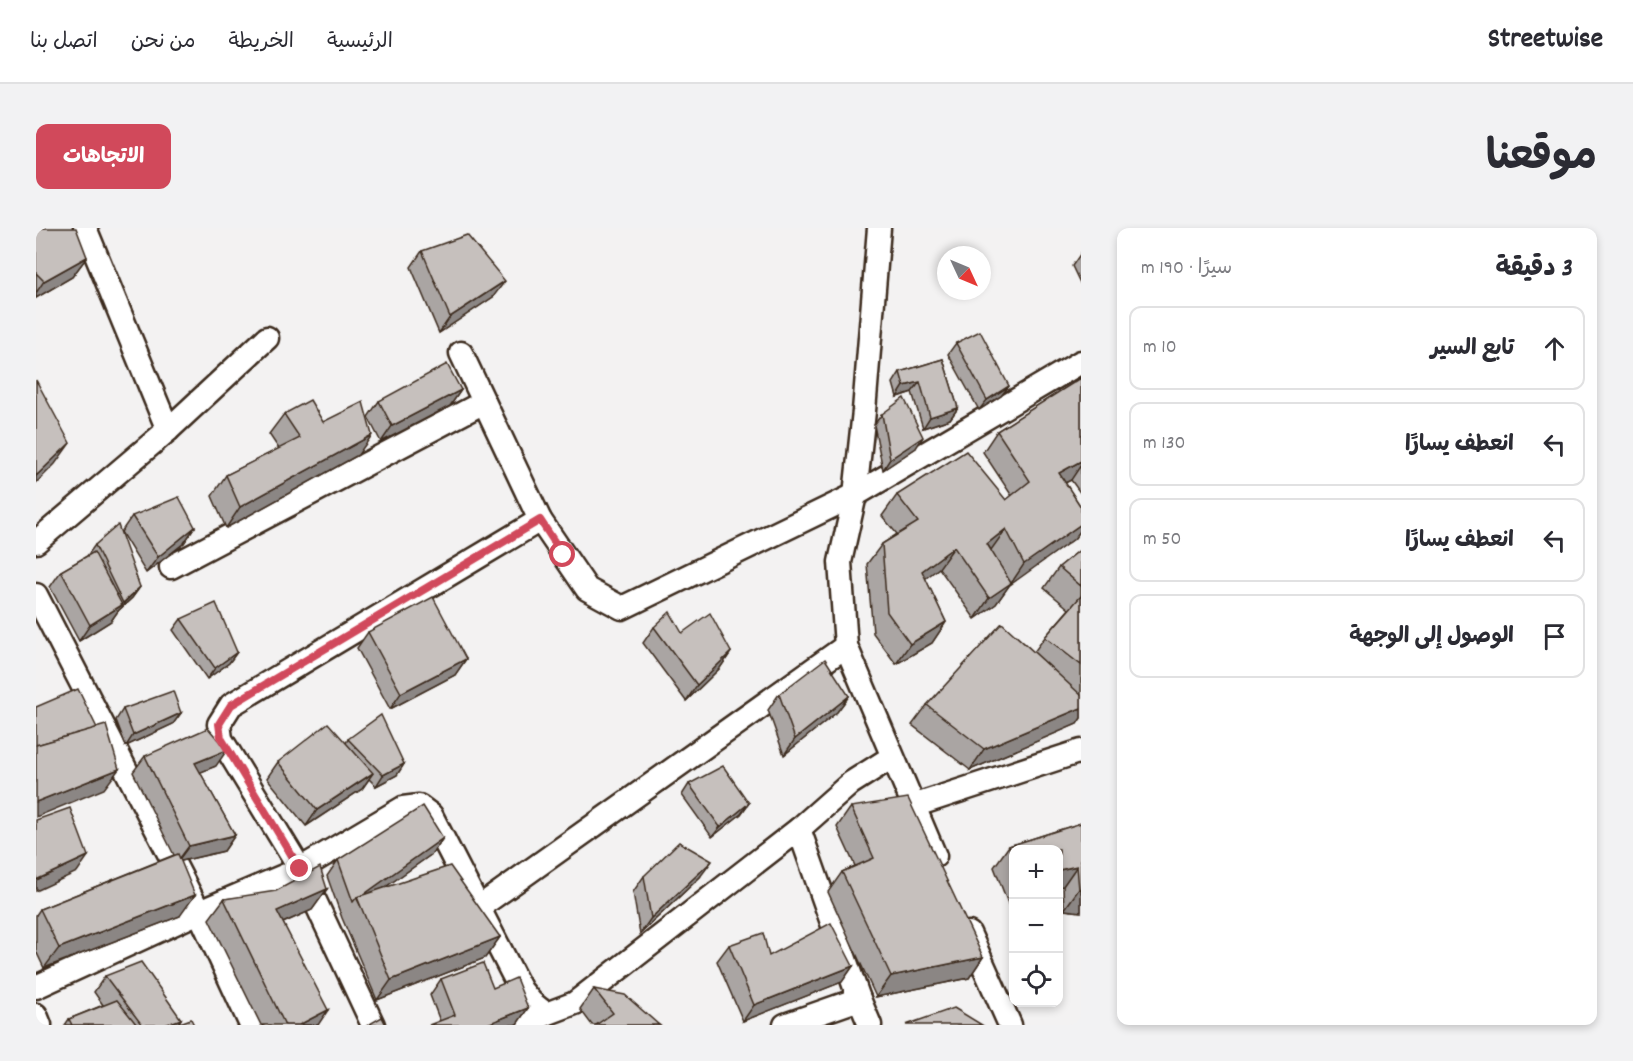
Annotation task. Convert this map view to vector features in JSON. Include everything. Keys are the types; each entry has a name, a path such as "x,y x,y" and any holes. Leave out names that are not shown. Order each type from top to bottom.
{"street":[{"path":"85,228 168,430"},
{"path":"879,228 855,495 840,562 846,646 942,872"},
{"path":"36,542 168,430 267,338"},
{"path":"462,353 540,520 587,589 622,608 855,495 1081,362"},
{"path":"171,567 484,402"},
{"path":"373,1025 300,869 221,738 219,724 231,705 540,520"},
{"path":"36,595 199,912 250,1025"},
{"path":"478,908 846,646"},
{"path":"913,806 1081,751"},
{"path":"525,1025 575,1003 799,830 850,783 892,757"},
{"path":"36,987 199,912 300,869 403,808 419,806 431,815 520,990 546,1014"},
{"path":"799,830 870,1025"},
{"path":"961,915 1010,1025"},
{"path":"785,1025 859,999"},
{"path":"36,1015 40,1025"}],"building":[{"path":"36,228 76,228 87,257 44,281 36,273"},
{"path":"467,235 505,281 450,317 422,251"},
{"path":"980,331 1009,386 987,400 956,343"},
{"path":"943,359 958,408 930,417 920,382 904,386 900,372"},
{"path":"447,364 461,390 392,426 379,401"},
{"path":"1081,378 1081,461 1059,473 1081,507 1081,524 1024,564 1006,529 987,544 1011,583 989,598 954,547 922,571 946,622 910,644 887,612 882,544 918,522 897,495 966,451 1006,500 1030,481 997,431"},
{"path":"36,380 70,443 36,476"},
{"path":"904,398 923,437 890,459 882,414"},
{"path":"310,400 323,422 363,402 372,435 240,507 226,475 300,438 284,414"},
{"path":"179,497 195,527 158,557 132,516"},
{"path":"118,525 140,587 123,603 95,545"},
{"path":"1081,549 1081,586 1059,567"},
{"path":"94,552 122,605 90,625 61,571"},
{"path":"1081,596 1081,665 1045,637"},
{"path":"433,597 466,659 401,693 368,632"},
{"path":"216,603 237,652 215,668 181,619"},
{"path":"670,612 682,633 710,613 731,652 697,685 654,627"},
{"path":"1002,623 1081,695 1081,708 984,749 927,705"},
{"path":"825,659 849,696 795,739 779,694"},
{"path":"78,689 97,728 36,745 36,707"},
{"path":"173,691 181,713 133,735 123,709"},
{"path":"381,715 404,764 383,775 348,739"},
{"path":"328,723 373,773 317,810 278,762"},
{"path":"106,725 119,769 36,802 36,745"},
{"path":"208,728 227,750 195,763 235,835 189,846 145,756"},
{"path":"723,766 749,803 720,827 689,784"},
{"path":"908,798 983,957 891,976 842,872 874,858 851,807"},
{"path":"423,806 443,838 353,902 338,860"},
{"path":"70,808 88,856 36,880 36,820"},
{"path":"1081,823 1081,889 1079,889 1077,866 1063,869 1063,845 1012,845"},
{"path":"679,842 712,861 651,918 644,876"},
{"path":"178,854 195,895 59,948 40,909"},
{"path":"450,866 500,937 391,980 357,897"},
{"path":"320,867 327,889 277,911 328,1010 299,1025 285,1025 224,899 276,891"},
{"path":"831,923 853,966 754,1005 729,945 763,933 769,956"},
{"path":"141,962 181,1019 165,1025 142,1025 105,976"},
{"path":"483,963 493,988 516,978 528,1008 485,1025 429,1025 455,1015 441,979"},
{"path":"594,989 625,995 659,1025 596,1025 613,1013"},
{"path":"117,1000 137,1025 72,1025 69,1019"},
{"path":"954,1008 982,1025 906,1025"},
{"path":"382,1017 386,1025 368,1025"},
{"path":"191,1019 194,1025 174,1025"}],"route":[{"path":"300,869 221,738 219,724 231,705 540,520 563,555"}]}
